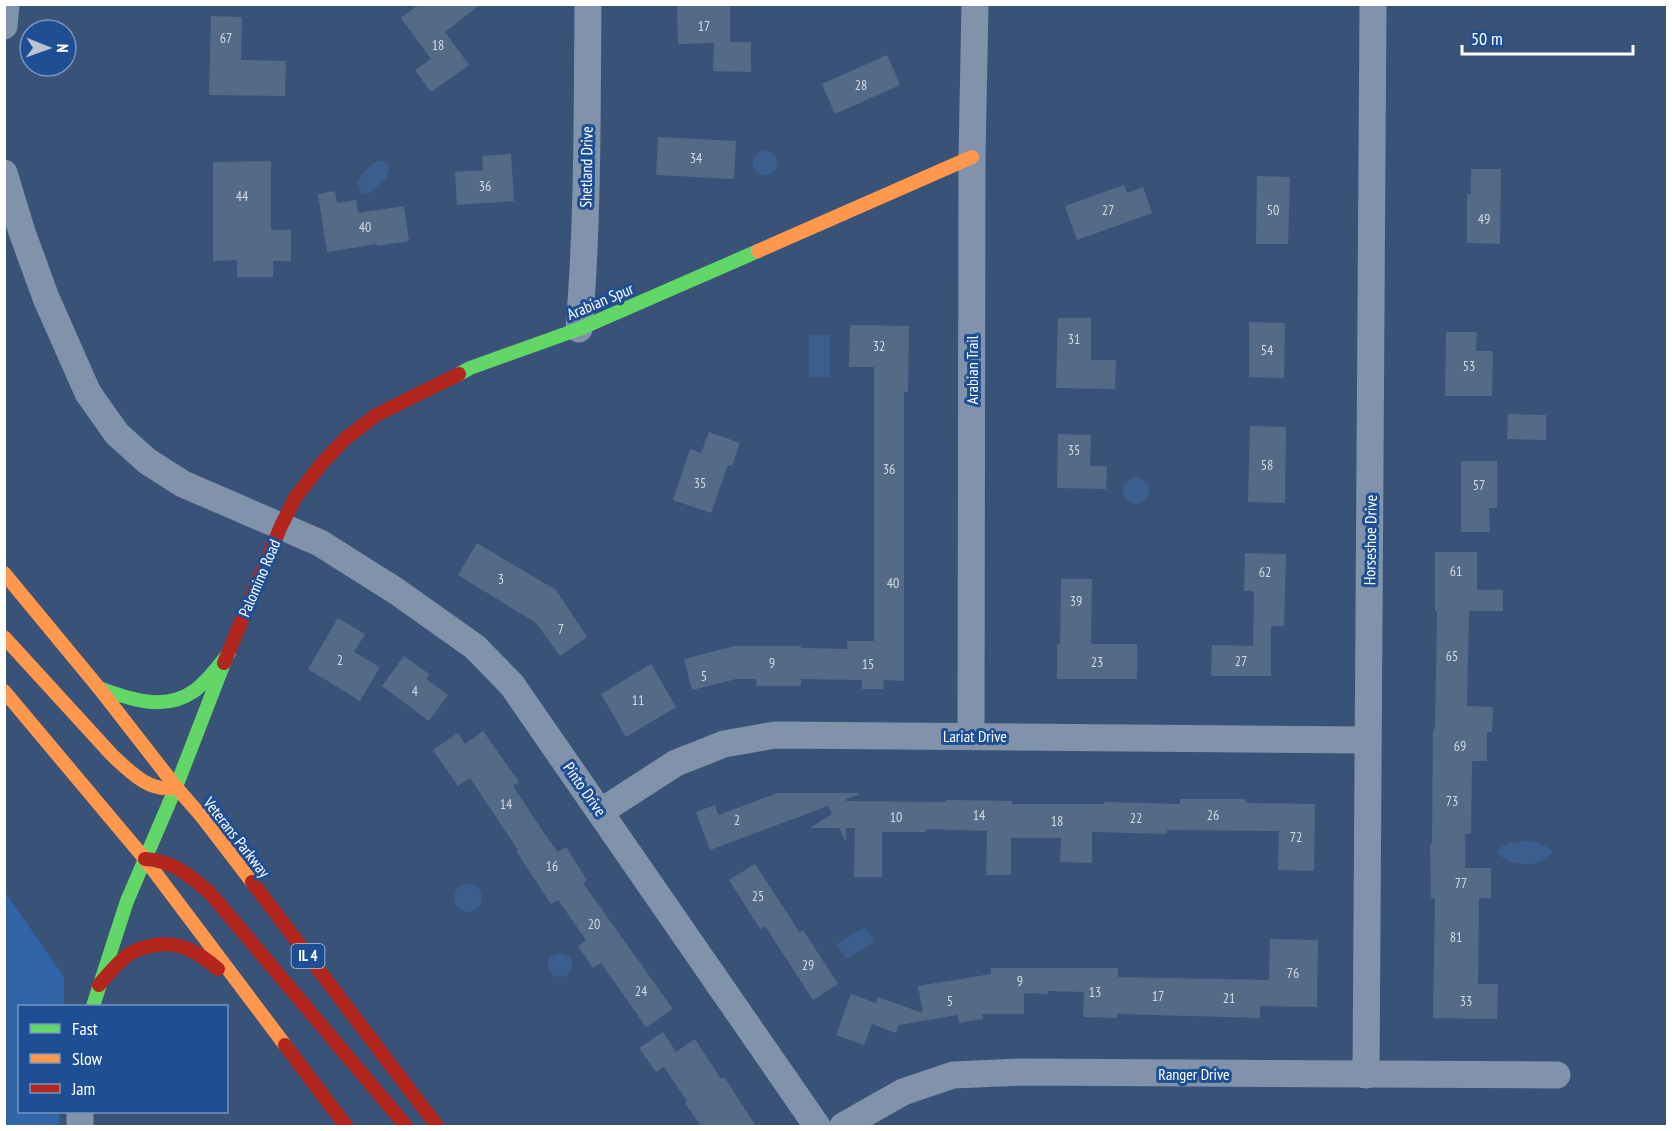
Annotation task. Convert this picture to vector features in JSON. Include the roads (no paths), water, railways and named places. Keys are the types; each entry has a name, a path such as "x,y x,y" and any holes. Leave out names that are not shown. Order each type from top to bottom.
{"main road":[{"name":"Arabian Spur","path":"281,526 295,498 322,463 346,438 376,416 470,368 579,329 972,157"},
{"name":"Palomino Road","path":"93,1005 128,901 176,787 249,599 281,526"},
{"name":"Veterans Parkway","path":"4,573 99,687 176,787 203,818 437,1126"},
{"path":"4,637 112,755 153,786 166,789 176,787"},
{"path":"99,687 136,700 168,701 183,698 194,691 229,653"},
{"path":"4,691 145,858 346,1126"},
{"path":"145,858 158,858 175,865 210,893 406,1126"},
{"path":"99,985 133,951 163,943 188,947 202,954 246,992"}],"street":[{"path":"4,26 6,4"},
{"name":"Shetland Drive","path":"579,329 587,165 588,4"},
{"name":"Arabian Trail","path":"971,736 972,157 975,4"},
{"name":"Horseshoe Drive","path":"1366,1075 1373,4"},
{"name":"Palomino Road","path":"4,173 46,298 88,393 117,434 147,461 183,484 281,526"},
{"name":"Pinto Drive","path":"281,526 320,543 396,591 475,647 512,685 817,1126"},
{"name":"Lariat Drive","path":"600,812 676,763 724,744 775,735 1367,740"},
{"name":"Ranger Drive","path":"843,1126 903,1092 953,1075 1021,1072 1557,1075"}]}
